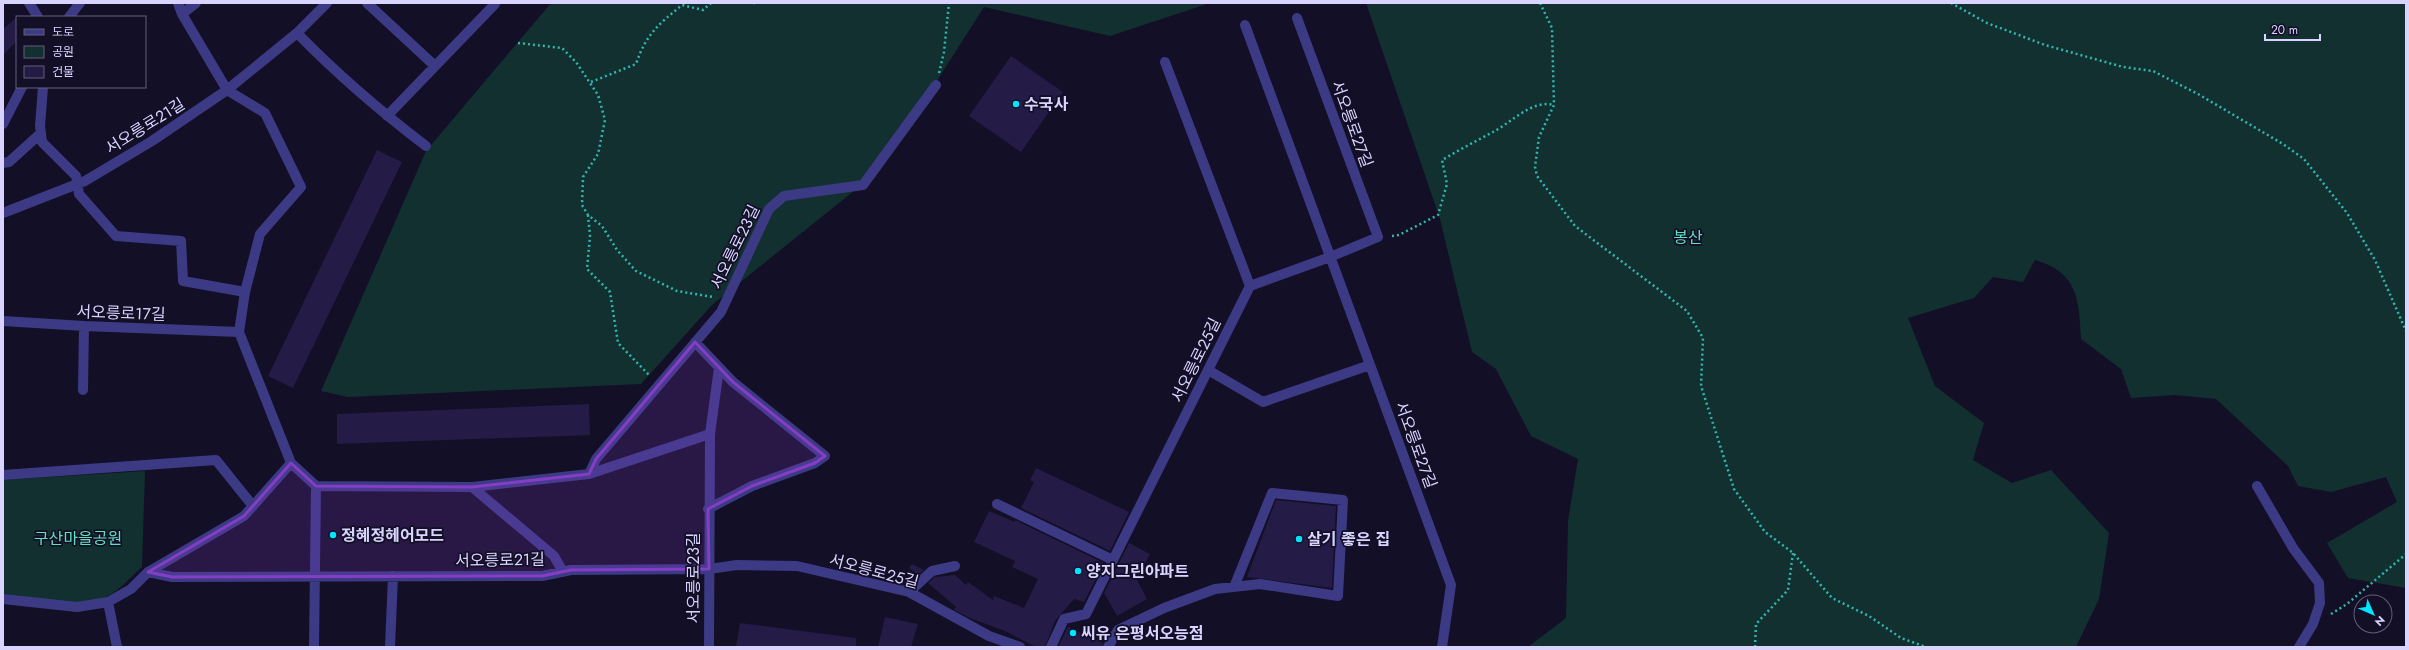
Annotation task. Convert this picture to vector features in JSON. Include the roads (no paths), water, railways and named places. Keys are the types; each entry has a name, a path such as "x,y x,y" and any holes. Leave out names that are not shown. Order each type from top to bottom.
{"street":[{"path":"29,3 37,16"},
{"path":"70,16 80,3"},
{"path":"178,3 182,14 227,90 265,114 301,187 260,234 245,292 239,332 291,464 316,486 472,487 590,474 710,434"},
{"path":"182,14 196,3"},
{"name":"서오릉로21길","path":"77,184 152,140 227,90 297,33 327,3"},
{"path":"367,3 435,66"},
{"path":"387,116 495,4 494,3"},
{"name":"서오릉로27길","path":"1297,18 1378,237 1330,257"},
{"name":"서오릉로27길","path":"1245,25 1451,585 1442,647"},
{"path":"297,33 329,66 387,116 426,146"},
{"path":"1165,62 1250,286 1330,257"},
{"name":"서오릉로23길","path":"590,474 596,459 721,312 768,209 784,196 863,185 936,85"},
{"path":"3,124 21,88"},
{"path":"43,88 42,142 76,176 79,194 116,236 181,240 183,281 245,292"},
{"path":"3,163 9,162 41,133"},
{"path":"3,213 77,184"},
{"name":"서오릉로25길","path":"1051,647 1064,619 1086,614 1250,286"},
{"name":"서오릉로17길","path":"3,321 84,326 239,332"},
{"path":"83,390 84,326"},
{"name":"서오릉로23길","path":"695,342 733,382 825,456 815,463 752,486 708,509"},
{"path":"1208,370 1263,402 1370,365"},
{"name":"서오릉로23길","path":"709,647 710,569 708,509 710,434 719,368"},
{"path":"3,475 216,460 253,506"},
{"path":"3,599 77,607 108,602 131,589 148,572 244,516 291,464"},
{"path":"314,647 316,486"},
{"path":"2257,486 2293,548 2319,583 2320,603 2313,624 2299,647"},
{"path":"472,487 554,556 562,572"},
{"path":"1108,647 1118,630 1151,614 1215,589 1234,587 1260,584 1338,596 1343,500 1272,492 1234,587"},
{"path":"997,504 1113,560"},
{"name":"서오릉로25길","path":"710,569 738,565 797,566 909,592 990,636 1020,647"},
{"path":"909,592 932,571 955,566"},
{"name":"서오릉로21길","path":"148,572 172,577 542,576 562,572 710,569"},
{"path":"390,647 393,576"},
{"path":"108,602 117,647"}],"place":[{"name":"수국사","path":"1016,104"},
{"name":"정혜정헤어모드","path":"333,535"},
{"name":"살기 좋은 집","path":"1299,539"},
{"name":"양지그린아파트","path":"1078,571"},
{"name":"씨유 은평서오능점","path":"1073,633"}],"park label":[{"name":"봉산","path":"1688,237"},
{"name":"구산마을공원","path":"78,538"}]}
